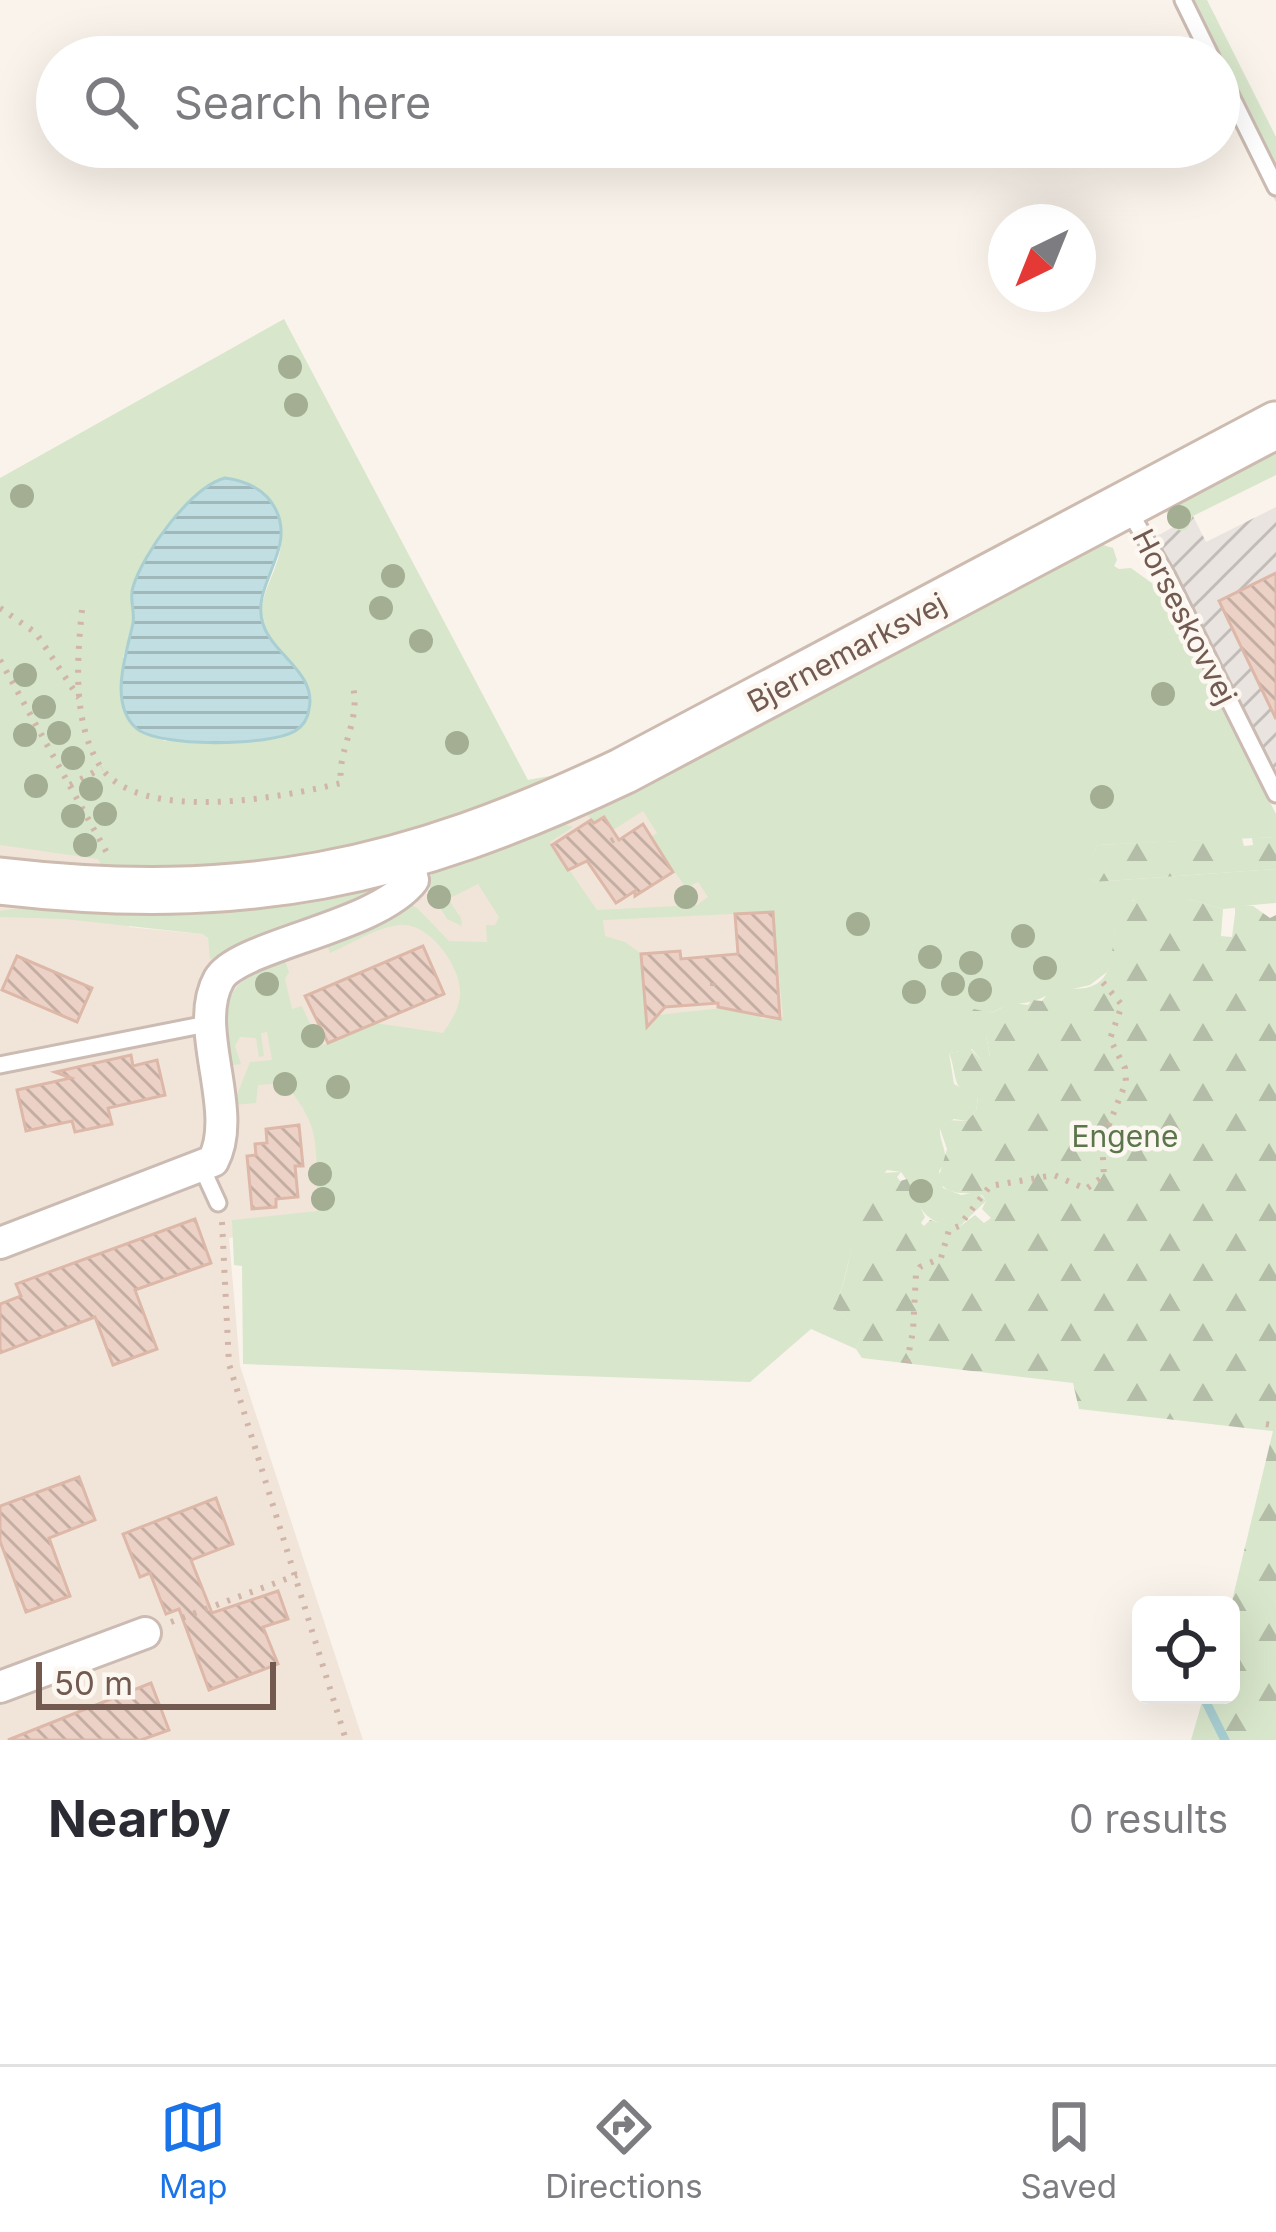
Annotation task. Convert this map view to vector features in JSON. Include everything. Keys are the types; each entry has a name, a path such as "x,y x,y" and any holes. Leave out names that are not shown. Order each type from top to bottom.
{"street":[{"name":"Bjernemarksvej","path":"0,881 118,891 268,886 407,857 518,818 623,771 1276,425"},
{"path":"0,1243 213,1161 220,1141 212,1001 224,971 335,927 393,896 413,880 407,857"},
{"path":"0,1687 156,1629"}],"lane":[{"path":"1183,0 1201,36"},
{"path":"1240,114 1276,187"},
{"name":"Horseskovvej","path":"1126,505 1167,576 1276,794"},
{"path":"0,1065 212,1023"},
{"path":"202,1168 218,1202"}],"path":[{"path":"0,608 36,633 81,701"},
{"path":"82,610 81,701 92,749 102,768 138,791 188,801 260,801 341,783 341,757 356,708 353,688"},
{"path":"0,660 116,870 118,891"},
{"path":"70,785 102,768"},
{"path":"611,841 620,836"},
{"path":"907,1362 914,1331 916,1274 920,1267 941,1258 946,1234 979,1204 990,1186 1054,1175 1086,1189 1104,1176 1102,1142 1125,1089 1126,1074 1110,1039 1122,1005 1100,979"},
{"path":"218,1202 225,1244 229,1364 346,1740"},
{"path":"1266,1424 1276,1426"},
{"path":"156,1629 297,1575"}],"shaded area":[{"path":"1276,507 1276,573 1219,602 1276,719 1276,775 1157,536 1193,516 1206,542"},
{"path":"0,645 128,871 129,927 202,934 210,950 406,903 430,891 437,901 568,823 547,827 722,743 794,898 812,1030 485,1085 336,1223 229,1238 240,1366 363,1740 0,1740"}],"green space":[{"path":"1175,0 1207,0 1225,36 1193,36"},
{"path":"1240,66 1276,137 1276,202 1240,130"},
{"path":"284,319 528,780 571,772 431,829 258,867 103,869 98,859 0,845 0,478","holes":["225,478 268,499 279,519 281,545 261,621 311,704 306,719 290,734 164,741 123,657 133,624 131,596"]},
{"path":"1276,449 1276,475 1193,516 1187,529 1173,526 1164,507"},
{"path":"1097,543 1113,548 1114,566 1131,568 1160,589 1276,814 1276,837 1097,845 1084,878 1093,877 1094,882 1276,869 1276,903 1242,906 1240,914 1235,914 1235,908 1188,899 1133,900 1114,933 1114,955 1107,972 1090,985 1059,987 1032,1001 970,1014 986,1035 990,1057 980,1059 972,1049 949,1053 954,1084 978,1097 976,1111 967,1121 954,1119 940,1126 945,1154 939,1171 943,1188 961,1195 978,1192 986,1201 958,1228 943,1224 921,1208 901,1172 887,1170 866,1202 834,1308 863,1333 856,1349 811,1329 750,1382 243,1364 242,1266 234,1265 232,1220 318,1211 317,1162 311,1126 286,1083 258,1085 256,1103 233,1105 250,1062 272,1060 267,1032 261,1033 264,1056 259,1057 256,1038 240,1037 235,1046 241,1064 227,1066 225,1026 230,998 248,977 284,958 292,1009 302,1006 320,1046 375,1023 443,1033 453,1018 460,990 448,957 431,937 400,925 330,953 327,945 406,903 449,941 487,942 486,925 495,925 499,917 478,884 448,899 462,926 447,919 438,904 448,896 440,889 434,898 429,885 432,873 439,866 562,824 573,827 550,842 597,910 697,905 708,897 698,882 686,888 651,837 657,833 643,811 613,830 604,817 594,823 586,813","holes":["773,912 783,1017 761,1019 759,1004 648,1016 643,955 605,936 603,920"]},
{"path":"1276,837 1276,869 1094,882 1083,878 1097,845 1242,838 1244,846 1253,845 1252,838"},
{"path":"393,881 293,930 210,959 208,938 202,934 0,917 0,911 13,909 235,909"},
{"name":"Engene","path":"1188,899 1223,909 1221,936 1232,937 1241,905 1253,906 1270,918 1276,915 1276,1740 1191,1740 1201,1704 1240,1704 1240,1596 1233,1596 1273,1431 1079,1409 1073,1383 862,1358 856,1349 863,1333 833,1309 863,1205 882,1173 901,1172 900,1181 907,1179 925,1217 924,1226 930,1220 958,1228 975,1215 984,1223 991,1218 982,1209 986,1201 982,1195 953,1192 938,1180 947,1149 939,1126 946,1120 967,1121 976,1111 978,1098 959,1086 949,1053 966,1044 980,1059 990,1056 986,1035 970,1031 970,1013 1042,1001 1054,986 1081,989 1098,983 1107,972 1120,911 1130,902"}],"water":[{"path":"225,478 255,487 276,510 281,540 262,596 263,624 307,685 308,716 295,731 263,740 167,739 136,728 123,705 133,587 170,523 198,494"}],"building":[{"path":"1276,573 1276,719 1219,601"},
{"path":"604,817 619,840 643,824 673,872 616,903 587,861 568,870 552,845"},
{"path":"773,912 780,1019 718,1007 718,1003 665,1007 647,1027 641,954 680,951 681,959 738,954 735,914"},
{"path":"423,946 444,994 328,1043 305,996"},
{"path":"17,956 92,988 77,1022 2,990"},
{"path":"131,1055 133,1066 157,1060 165,1095 108,1108 112,1124 75,1132 72,1121 26,1131 17,1090 71,1078 55,1072"},
{"path":"299,1125 303,1166 295,1166 298,1197 276,1199 276,1207 252,1209 247,1156 256,1155 255,1144 267,1143 266,1129"},
{"path":"195,1219 211,1263 135,1290 157,1349 113,1365 95,1317 0,1353 0,1304 21,1296 16,1284"},
{"path":"79,1477 95,1520 49,1538 70,1596 26,1612 0,1541 0,1506"},
{"path":"216,1498 233,1544 191,1560 212,1613 278,1591 288,1619 263,1627 278,1664 209,1690 179,1609 166,1614 150,1573 140,1577 123,1534"},
{"path":"151,1683 169,1730 141,1740 8,1740"}],"waterway":[{"path":"1207,1704 1225,1740"}]}
